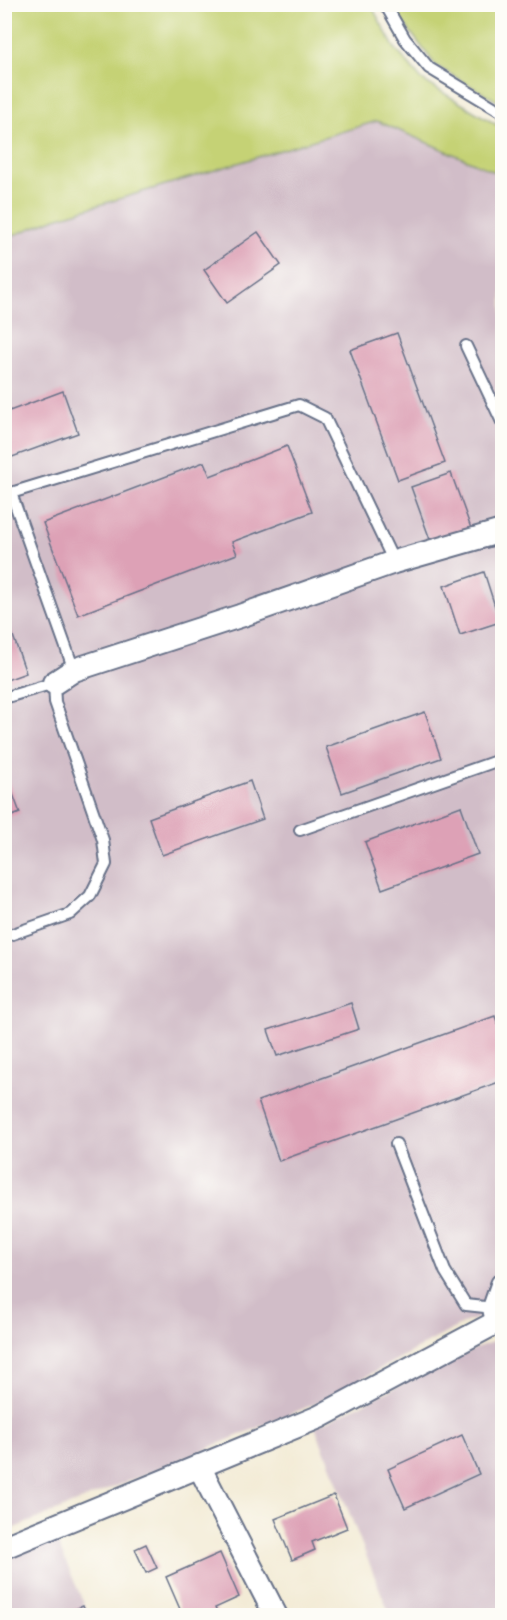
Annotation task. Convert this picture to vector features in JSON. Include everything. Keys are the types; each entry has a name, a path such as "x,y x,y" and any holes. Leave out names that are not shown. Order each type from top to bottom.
{"street":[{"path":"54,683 74,670 240,616 394,562 502,531"},
{"path":"4,1547 319,1417 499,1314 502,1285"},
{"path":"199,1466 276,1616"}],"lane":[{"path":"385,4 405,39 429,68 502,112"},
{"path":"466,346 502,422"},
{"path":"74,670 8,494 299,405 325,418 394,562"},
{"path":"4,698 54,683 55,702 103,840 106,864 90,896 70,914 4,937"},
{"path":"300,830 502,759"},
{"path":"396,1144 445,1271 465,1305 499,1314"}],"shaded area":[{"path":"377,121 502,175 502,1310 466,1322 317,1403 5,1532 5,239 56,218"},
{"path":"502,1339 502,1615 390,1615 315,1427 483,1345"},
{"path":"54,1535 89,1615 5,1616 5,1556"}],"green space":[{"path":"5,4 371,5 394,47 422,80 502,128 502,175 377,121 56,218 5,239"},
{"path":"390,5 502,5 502,104 436,66"}],"building":[{"path":"258,232 281,265 227,303 204,270"},
{"path":"397,333 445,463 398,480 350,350"},
{"path":"63,391 78,433 4,460 4,413"},
{"path":"287,446 312,512 232,542 237,554 78,615 43,523 204,462 210,476"},
{"path":"451,473 472,531 432,545 411,487"},
{"path":"484,572 500,622 460,635 444,586"},
{"path":"11,630 26,673 4,681 4,632"},
{"path":"425,712 441,758 342,793 326,747"},
{"path":"4,770 20,813 4,819"},
{"path":"250,781 263,819 162,855 149,818"},
{"path":"461,806 478,854 382,889 365,842"},
{"path":"351,1003 359,1029 277,1056 268,1030"},
{"path":"495,1016 502,1036 502,1081 279,1161 258,1101"},
{"path":"462,1435 479,1474 405,1508 388,1469"},
{"path":"334,1495 347,1528 312,1542 315,1550 292,1560 275,1519"},
{"path":"146,1544 157,1568 146,1573 135,1549"},
{"path":"220,1553 239,1597 215,1608 218,1614 215,1616 183,1616 166,1577"},
{"path":"83,1606 87,1616 59,1616 59,1615"}]}
